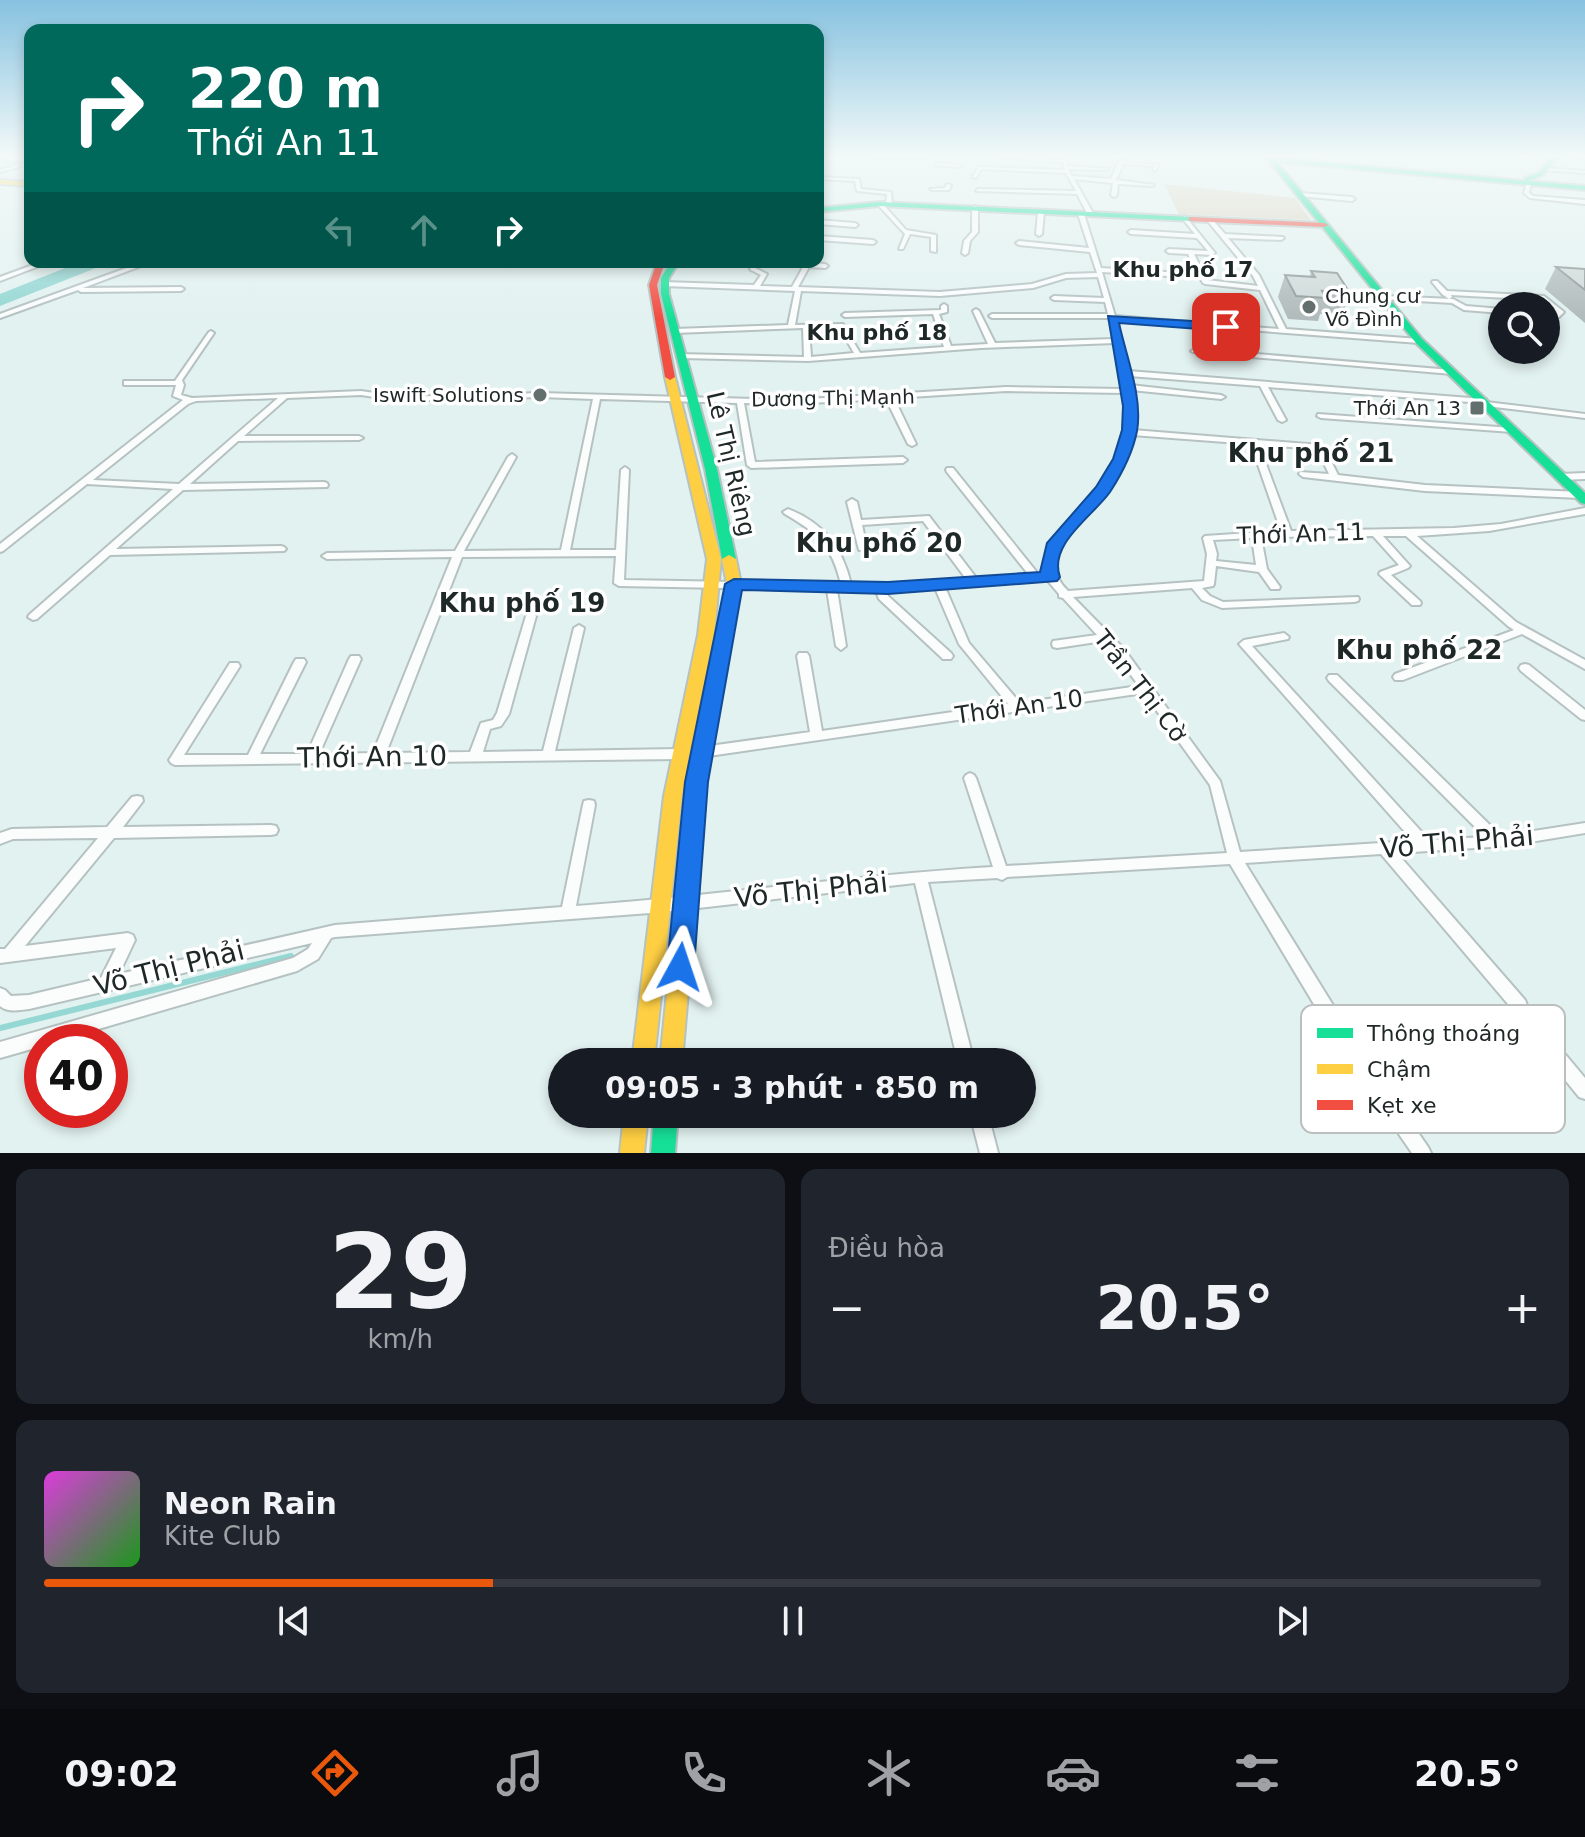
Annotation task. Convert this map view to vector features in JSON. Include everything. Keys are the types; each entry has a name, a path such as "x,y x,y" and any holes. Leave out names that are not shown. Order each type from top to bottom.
{"street":[{"path":"892,211 908,233 901,248"},
{"path":"965,253 967,241 975,232 975,211"},
{"path":"1021,211 1324,225"},
{"path":"625,470 619,583 714,582 880,588 1051,577 1048,568 1056,543 1104,489 1112,468 1120,460 1129,432 1130,406 1118,341 1092,250 1085,211"},
{"path":"1313,211 1419,341 1583,497"},
{"path":"1039,234 1041,212"},
{"path":"1169,251 1212,253 1185,218"},
{"path":"1209,219 1262,288 1284,331"},
{"path":"824,222 855,225"},
{"path":"904,231 934,236 934,251"},
{"path":"1131,232 1199,236"},
{"path":"1223,236 1281,238"},
{"path":"824,238 873,242"},
{"path":"1019,243 1092,250"},
{"path":"1190,252 1201,276 1210,284 1262,288"},
{"path":"0,279 30,268"},
{"path":"0,316 132,268"},
{"name":"Lê Thị Riêng","path":"645,1048 680,754 709,624 714,582 714,559 660,334 653,285 659,268"},
{"path":"672,268 664,284 848,293 971,293 1033,286 1066,276 1099,273 1201,276"},
{"path":"755,288 764,274 757,268"},
{"path":"791,327 796,290 804,268"},
{"path":"1435,282 1464,308 1488,310"},
{"name":"Lê Thị Riêng","path":"664,284 694,399 734,584 702,752 672,1048"},
{"path":"75,288 181,289"},
{"path":"675,331 845,325 848,293"},
{"path":"1444,293 1488,295"},
{"path":"1054,298 1107,300"},
{"path":"1384,298 1453,301"},
{"path":"845,315 944,312 944,306"},
{"path":"976,311 992,345"},
{"path":"935,312 948,348"},
{"path":"992,316 1112,317 1419,341"},
{"path":"841,325 858,355"},
{"path":"806,327 808,359"},
{"path":"191,400 177,396 178,380 211,333"},
{"path":"682,356 808,359 992,345 1118,341"},
{"path":"1195,351 1452,372"},
{"path":"1123,373 1484,402 1585,416"},
{"path":"127,383 179,383"},
{"path":"1264,386 1282,420"},
{"name":"Dương Thị Mạnh","path":"191,400 361,393 401,399 540,395 740,400 890,398 1006,389 1125,389 1221,397"},
{"path":"33,617 286,395"},
{"path":"565,553 597,397"},
{"path":"890,398 912,444"},
{"path":"0,549 191,400"},
{"path":"740,400 751,465 903,460"},
{"path":"1321,416 1512,430"},
{"path":"1129,432 1320,447 1335,478"},
{"path":"237,439 359,438"},
{"path":"1259,456 1287,534"},
{"path":"378,757 458,554 512,457"},
{"path":"950,470 1036,578"},
{"path":"1303,474 1425,488 1583,497"},
{"path":"1560,477 1585,476"},
{"path":"88,482 182,487 324,485"},
{"path":"852,502 862,548"},
{"name":"Thới An 11","path":"1194,585 1209,584 1212,563 1208,538 1489,528 1585,511"},
{"path":"788,512 810,524 837,549 847,588"},
{"path":"857,523 926,518 975,583"},
{"path":"1374,532 1405,566 1384,574 1416,603"},
{"path":"1407,532 1512,624 1585,665"},
{"path":"1256,536 1262,569 1275,587"},
{"path":"110,552 281,549"},
{"path":"327,556 621,553"},
{"path":"1212,563 1262,569"},
{"name":"Trần Thị Cờ","path":"1051,577 1063,595 1120,652 1216,784 1235,859 1324,1005"},
{"path":"939,585 964,644 1017,707"},
{"path":"1063,595 1194,585 1206,598 1222,605 1354,599"},
{"path":"832,588 841,646"},
{"path":"880,588 883,597 947,656"},
{"path":"475,756 485,726 497,723 503,714 531,616"},
{"path":"548,755 579,628"},
{"path":"1399,677 1524,630"},
{"path":"1057,644 1104,637"},
{"path":"1284,637 1244,644 1426,846"},
{"path":"803,656 817,736"},
{"path":"311,758 355,659"},
{"path":"252,759 300,662"},
{"name":"Thới An 10","path":"234,666 175,760 680,754"},
{"path":"1525,668 1585,716"},
{"path":"1333,678 1498,841"},
{"name":"Thới An 10","path":"702,752 1146,689"},
{"path":"970,778 1002,874"},
{"path":"4,956 137,801"},
{"path":"568,912 589,805"},
{"name":"Võ Thị Phải","path":"0,995 8,1003 29,1002 326,933 686,904 920,877 1498,841 1585,828"},
{"path":"0,839 12,834 271,830"},
{"path":"1384,848 1519,1005"},
{"path":"920,877 963,1048"},
{"path":"0,1050 297,964 313,954 326,933"},
{"path":"4,956 128,940 106,984"},
{"path":"1565,1067 1585,1091"},
{"path":"632,1153 635,1128"},
{"path":"663,1153 665,1128"},
{"path":"983,1128 989,1153"},
{"name":"Trần Thị Cờ","path":"1408,1133 1422,1153"}],"shaded area":[{"path":"1177,211 1304,211 1311,220 1179,214"}],"water":[{"path":"65,268 96,268 0,306 0,294"}],"building":[{"path":"1556,267 1585,269 1585,290"},
{"path":"1311,271 1337,273 1350,293 1322,291 1326,298 1296,296 1285,275 1315,277"}],"waterway":[{"path":"0,1028 291,956"}],"traffic: fast":[{"path":"1022,211 1192,219"},
{"path":"1313,211 1419,341 1585,500"},
{"path":"671,268 665,278 665,294 711,469 729,559"},
{"path":"663,1153 665,1128"}],"traffic: slow":[{"path":"645,1048 673,796 706,635 714,559 670,377"},
{"path":"672,1048 697,782 734,584 729,559"},
{"path":"632,1153 635,1128"}],"traffic: jam":[{"path":"1192,219 1324,225"},
{"path":"659,268 653,285 670,377"}],"place":[{"name":"Chung cư Võ Đình","path":"1309,307"},
{"name":"Iswift Solutions","path":"540,395"},
{"name":"Thới An 13","path":"1477,408"}],"district":[{"name":"Khu phố 17","path":"1183,269"},
{"name":"Khu phố 18","path":"877,332"},
{"name":"Khu phố 21","path":"1311,453"},
{"name":"Khu phố 20","path":"879,543"},
{"name":"Khu phố 19","path":"522,603"},
{"name":"Khu phố 22","path":"1419,650"}],"route":[{"path":"680,967 697,782 730,619 734,584 888,588 1051,577 1048,568 1056,543 1104,489 1112,468 1120,460 1130,430 1130,406 1112,318 1226,327"}]}
